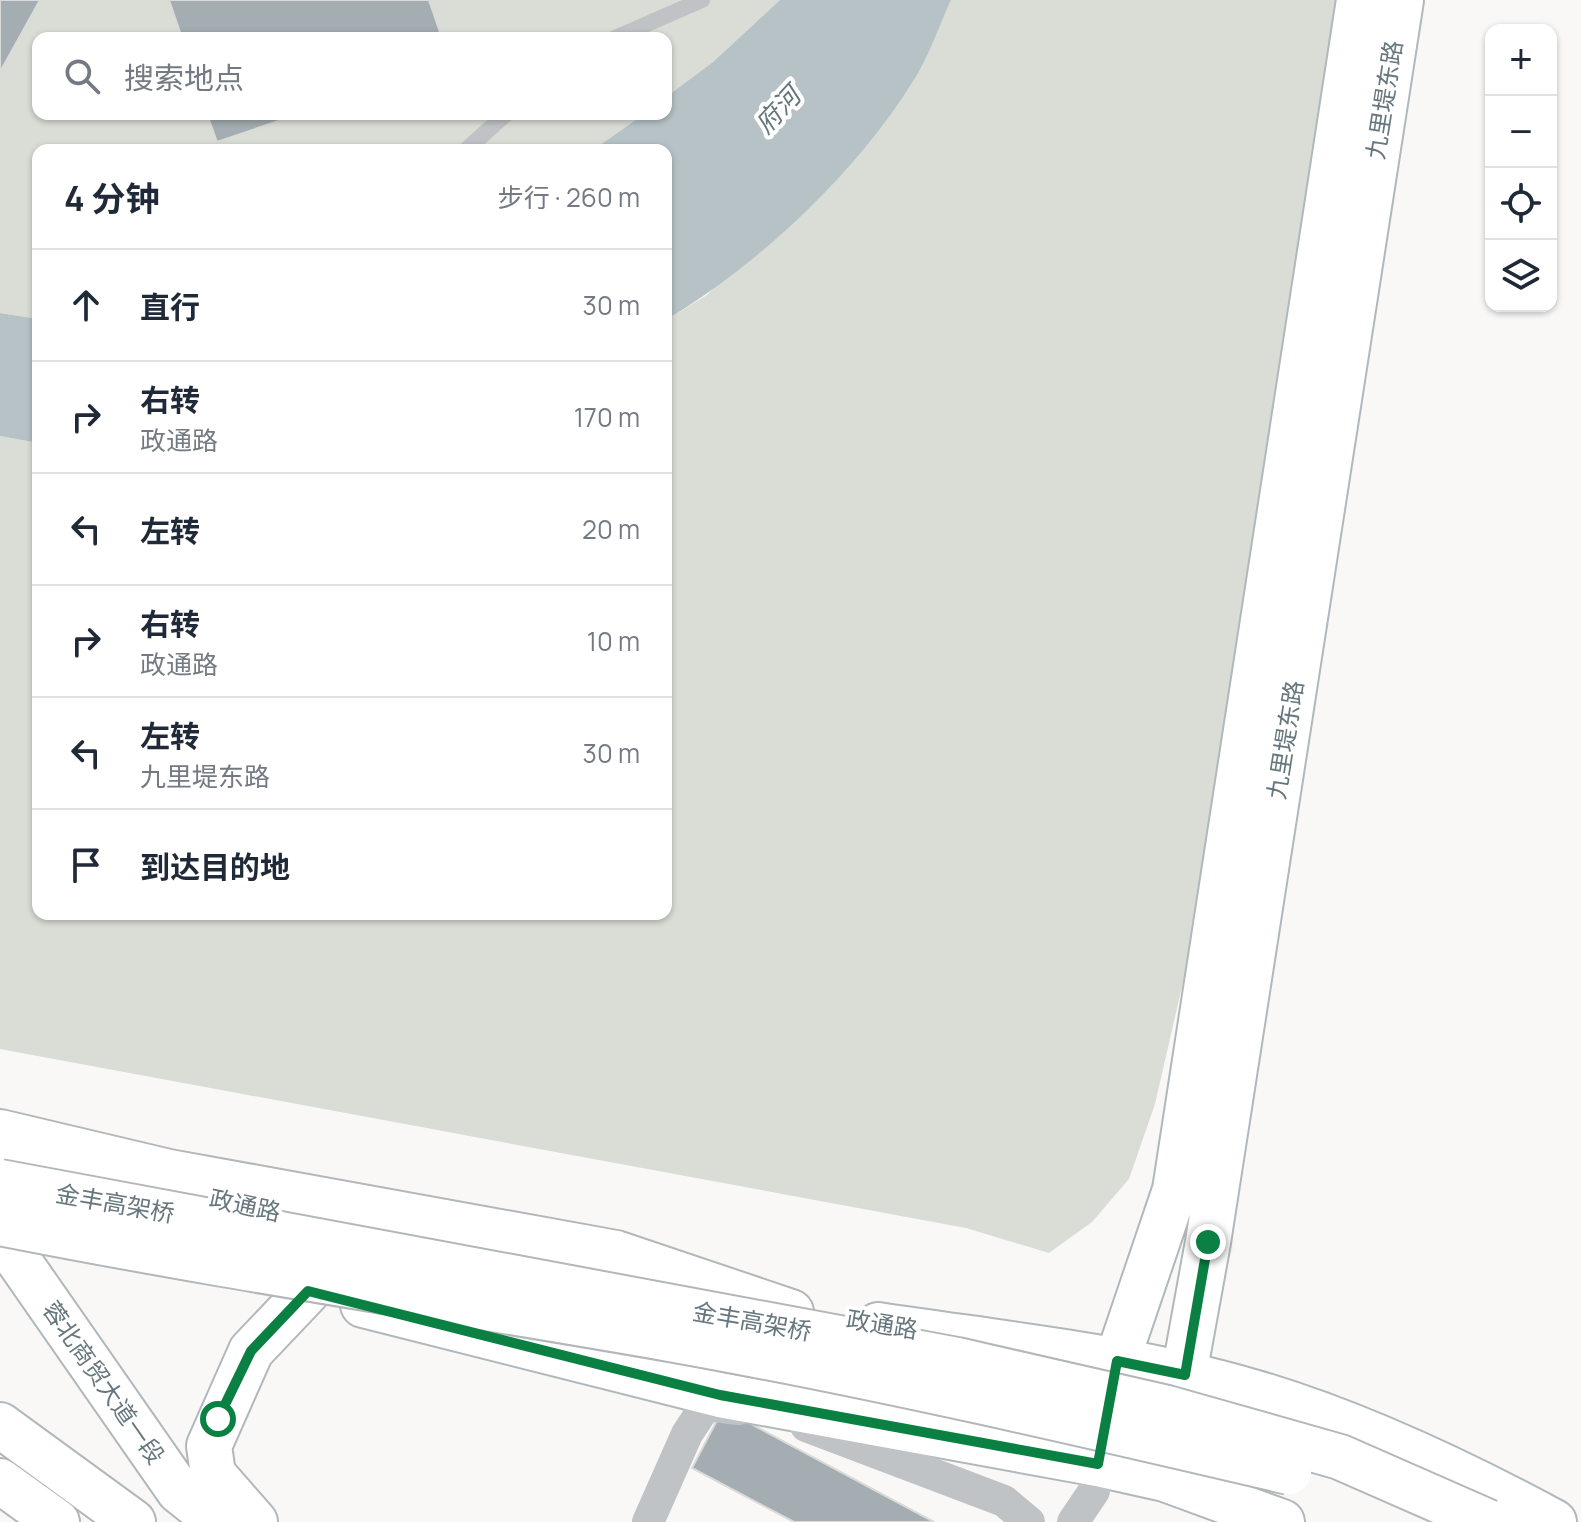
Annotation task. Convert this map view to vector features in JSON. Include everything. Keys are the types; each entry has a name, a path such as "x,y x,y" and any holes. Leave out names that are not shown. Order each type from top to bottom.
{"main road":[{"path":"1098,1464 1117,1361 1175,1190 1359,0"},
{"name":"九里堤东路","path":"1165,1479 1185,1375 1401,0"},
{"path":"0,1132 169,1172 616,1253 791,1312"},
{"name":"政通路","path":"0,1158 152,1185 503,1262 791,1312 1117,1361 1185,1375 1255,1392 1362,1431 1554,1522"},
{"name":"金丰高架桥","path":"0,1182 972,1363 1167,1408 1340,1457 1488,1522"},
{"name":"金丰高架桥","path":"0,1223 130,1249 673,1340 1000,1405 1302,1475 1416,1522"},
{"path":"0,1234 251,1284 308,1291 720,1395 1165,1479 1282,1522"},
{"name":"蓉北商贸大道一段","path":"0,1234 179,1491 218,1522"},
{"path":"255,1522 213,1474 209,1446 251,1351 308,1291"},
{"path":"0,1425 133,1522"},
{"path":"0,1481 57,1522"}],"street":[{"path":"648,1522 687,1434 706,1405 772,1413 1004,1501 1029,1522"},
{"path":"1073,1522 1094,1491 1098,1464"}],"lane":[{"path":"629,32 702,0"},
{"path":"473,144 499,120"}],"shaded area":[{"path":"0,0 780,0 713,62 672,93 672,32 32,32 32,120 636,120 602,144 32,144 32,318 0,313"},
{"path":"951,0 1342,0 1195,930 1155,1104 1129,1179 1092,1222 1049,1253 966,1228 0,1049 0,436 32,442 32,920 672,920 672,316 707,295 918,72"}],"water":[{"name":"府河","path":"780,0 951,0 918,73 868,144 838,178 773,242 738,271 672,316 672,144 602,144 636,120 672,120 672,93 713,62"},
{"path":"0,313 32,318 32,442 0,436"}],"building":[{"path":"0,0 40,0 0,72"},
{"path":"169,0 429,0 440,32 180,32"},
{"path":"209,120 281,120 217,142"},
{"path":"723,1409 934,1522 794,1522 692,1468"}],"route":[{"path":"218,1419 251,1351 308,1291 720,1395 1098,1464 1117,1361 1185,1375 1208,1242"}]}
